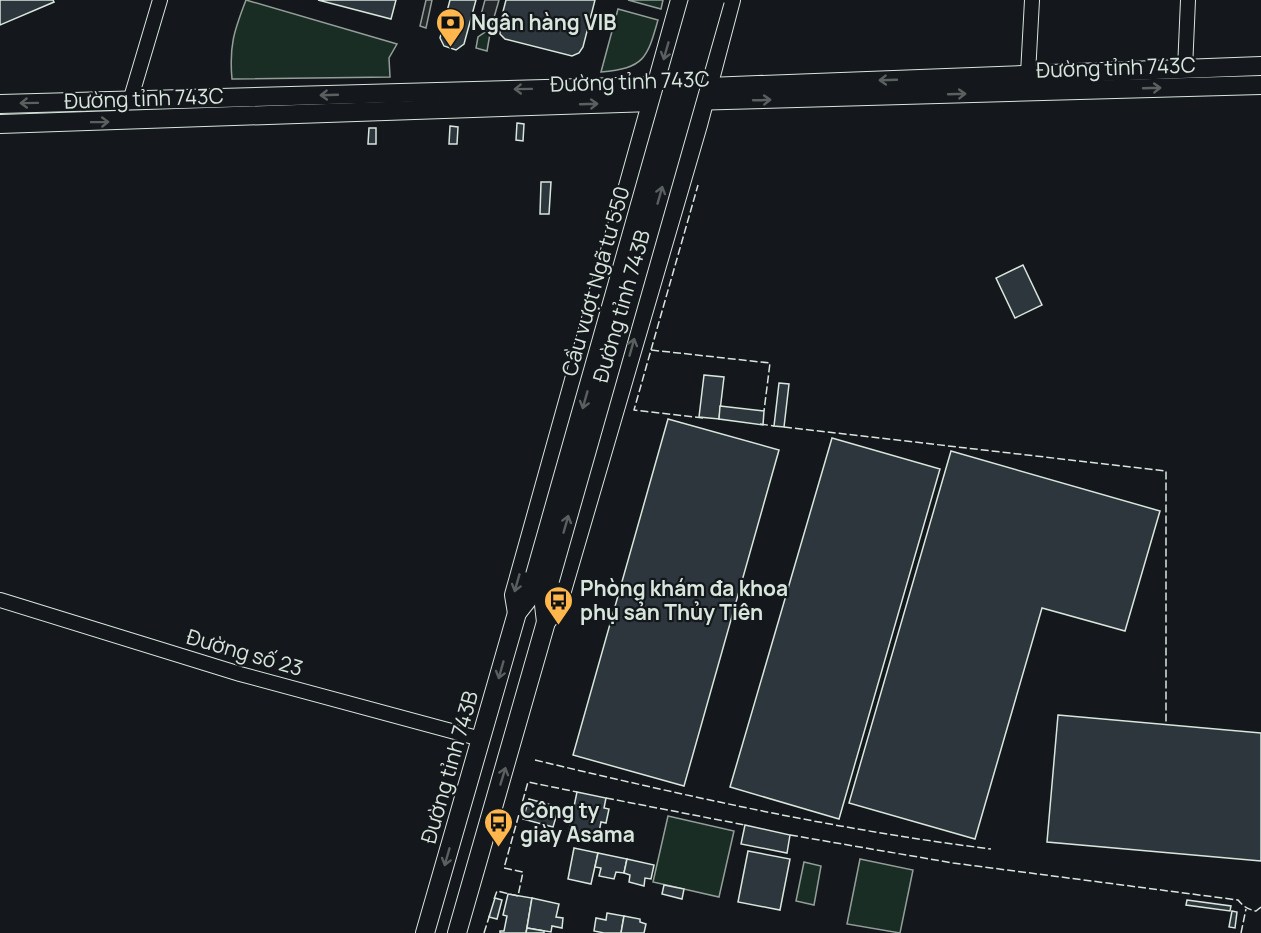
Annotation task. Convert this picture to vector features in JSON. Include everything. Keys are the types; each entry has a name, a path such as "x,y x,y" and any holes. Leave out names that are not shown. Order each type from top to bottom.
{"main road":[{"name":"Đường tỉnh 743B","path":"517,614 514,595 680,0"},
{"name":"Cầu vượt Ngã tư 550","path":"542,578 698,0"},
{"name":"Cầu vượt Ngã tư 550","path":"542,578 715,0"},
{"name":"Đường tỉnh 743B","path":"546,622 558,608 731,0"},
{"name":"Đường tỉnh 743C","path":"0,104 130,101 422,101 706,94 1261,66"},
{"name":"Đường tỉnh 743C","path":"1017,80 1261,85"},
{"path":"130,101 130,121"},
{"name":"Đường tỉnh 743C","path":"0,124 130,121 422,101"},
{"name":"Đường tỉnh 743B","path":"425,933 517,614 542,578"},
{"name":"Đường tỉnh 743B","path":"457,933 546,622 542,578"}],"street":[{"path":"130,101 160,0"},
{"path":"1017,80 1032,0"},
{"path":"1185,69 1188,0"},
{"name":"Đường số 23","path":"0,600 240,674 481,739"}],"green space":[{"path":"246,0 397,44 389,58 390,77 232,79 233,39"},
{"path":"628,0 663,0 661,9"},
{"path":"618,9 658,20 642,59 626,68 601,72"},
{"path":"491,28 487,51 476,48 478,37"},
{"path":"668,816 734,831 719,897 653,882"},
{"path":"860,859 913,870 900,933 847,924"},
{"path":"804,862 821,866 814,905 796,901"}],"shaded area":[{"path":"426,0 432,0 426,28 420,26"},
{"path":"485,0 499,0 491,28 487,32 479,22"}],"building":[{"path":"0,0 53,0 54,2 0,25"},
{"path":"318,0 396,0 391,19"},
{"path":"450,0 476,0 464,44 456,50 444,46 440,38"},
{"path":"506,0 595,0 583,47 579,53 572,56 505,39 500,34 500,23"},
{"path":"517,123 524,124 523,141 516,140"},
{"path":"450,126 458,127 457,144 449,144"},
{"path":"369,128 376,128 376,144 368,144"},
{"path":"541,182 551,182 549,214 540,214"},
{"path":"1023,265 1042,305 1015,318 996,278"},
{"path":"704,375 724,377 719,419 699,417"},
{"path":"779,383 789,384 784,427 774,426"},
{"path":"720,406 764,411 763,425 719,419"},
{"path":"668,419 779,450 684,786 573,755"},
{"path":"832,438 940,469 839,819 730,787"},
{"path":"951,451 1160,511 1125,631 1042,608 975,839 849,803"},
{"path":"1058,715 1261,733 1261,861 1047,842"},
{"path":"577,792 606,798 604,808 609,809 606,823 601,822 597,842 568,836"},
{"path":"529,799 559,807 553,827 523,819"},
{"path":"745,825 790,835 787,853 741,844"},
{"path":"574,848 598,853 591,884 568,879"},
{"path":"748,851 790,859 780,910 738,902"},
{"path":"598,853 627,859 624,873 616,872 614,879 599,876 601,868 595,867"},
{"path":"627,859 654,865 651,879 645,878 644,886 629,882 630,875 624,873"},
{"path":"664,885 684,889 682,899 662,894"},
{"path":"508,894 532,898 526,933 500,933 504,931 507,916 503,915"},
{"path":"495,898 502,900 497,919 489,917"},
{"path":"532,898 559,904 556,917 563,918 562,928 552,926 551,932 527,928"},
{"path":"1187,900 1231,906 1230,911 1186,905"},
{"path":"1232,911 1237,912 1235,928 1229,927"},
{"path":"607,913 624,916 621,933 594,931 596,918 606,920"},
{"path":"624,916 640,919 640,922 646,924 644,933 621,933"},
{"path":"527,928 544,931 544,933 526,933"}],"fence":[{"path":"651,350 698,185"},
{"path":"703,418 634,410 651,350 770,363 764,411"},
{"path":"760,424 774,426"},
{"path":"784,427 1166,471 1166,725"},
{"path":"535,760 762,811 876,832 991,849"},
{"path":"494,899 497,891 518,896 523,872 504,868 528,782 577,792"},
{"path":"606,798 745,825"},
{"path":"790,835 953,863 1238,900 1246,907 1256,911 1261,907"},
{"path":"1241,933 1246,909"},
{"path":"484,933 490,914"}],"place":[{"name":"Ngân hàng VIB","path":"450,48"},
{"name":"Phòng khám đa khoa phụ sản Thủy Tiên","path":"559,626"},
{"name":"Công ty giày Asama","path":"499,848"}]}
